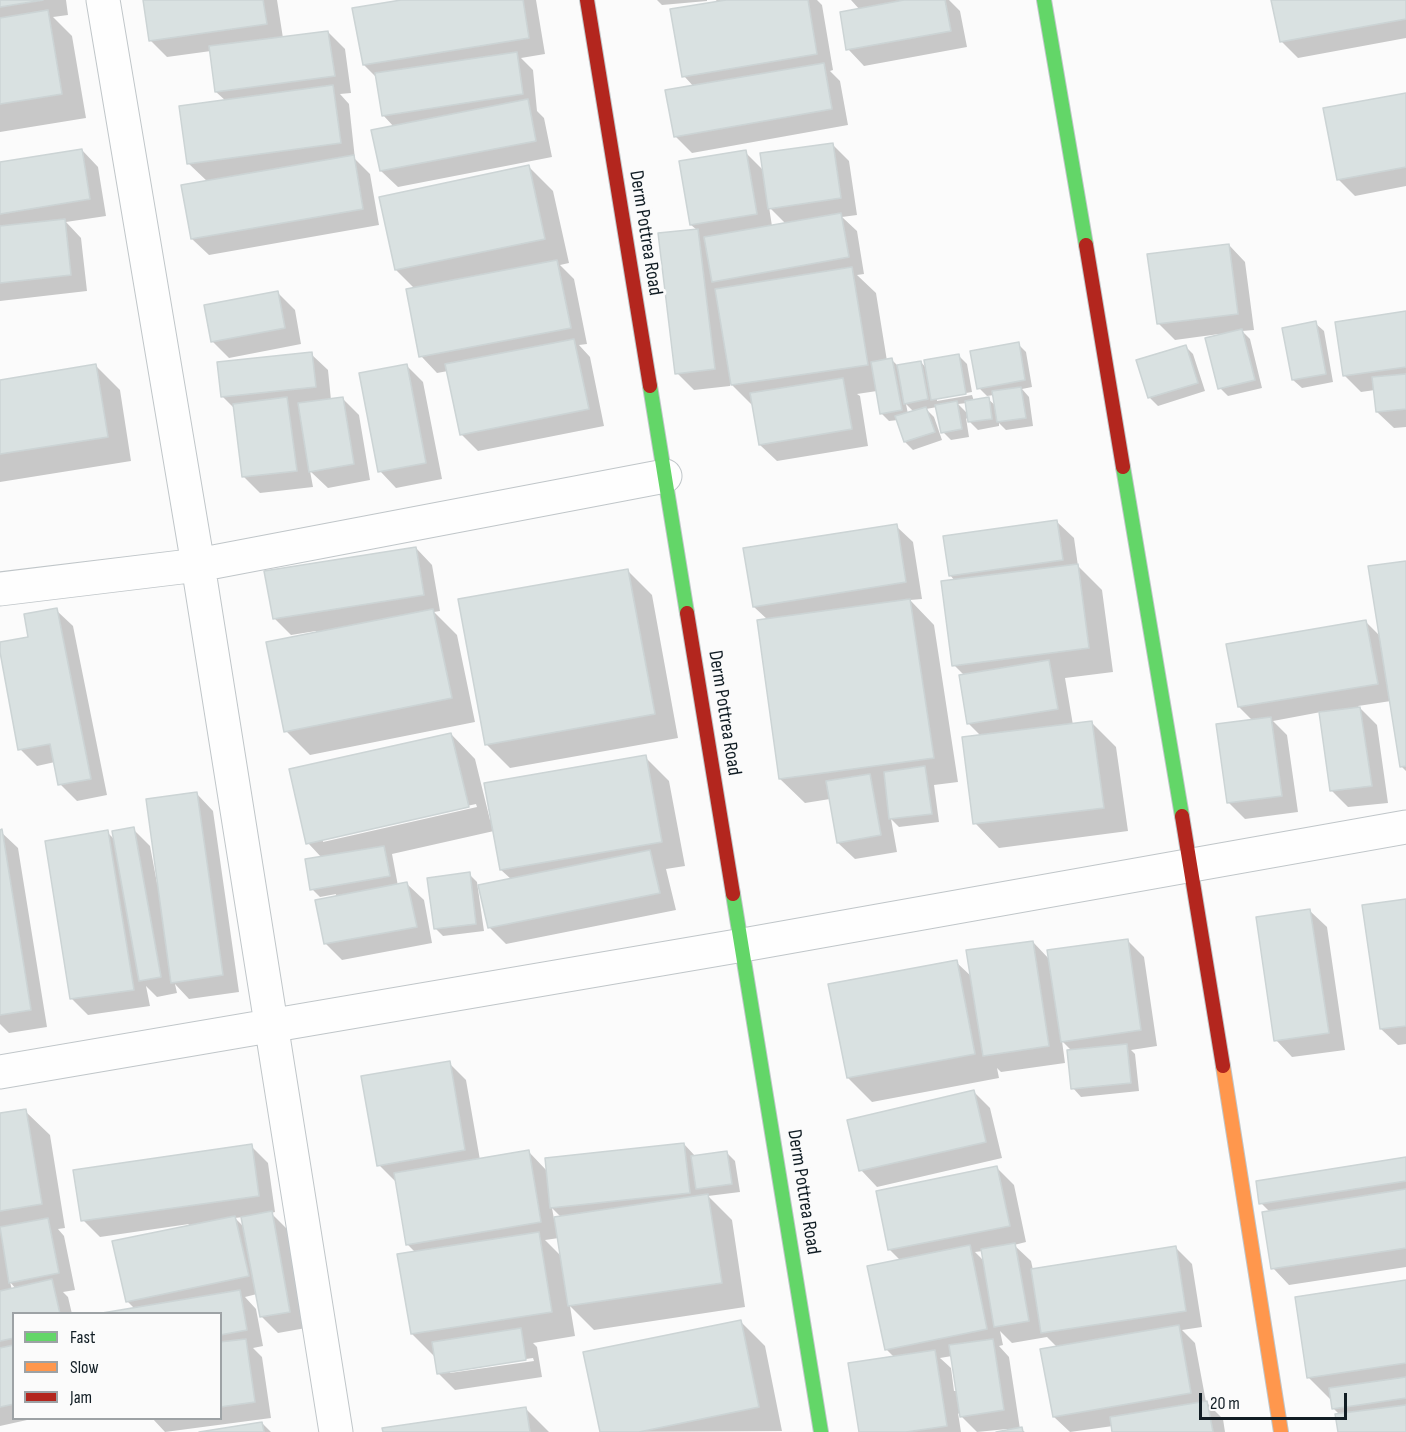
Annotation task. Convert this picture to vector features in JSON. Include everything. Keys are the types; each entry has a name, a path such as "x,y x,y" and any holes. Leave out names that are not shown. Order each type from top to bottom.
{"street":[{"path":"103,0 198,565 336,1432"},
{"name":"Derm Pottrea Road","path":"587,0 821,1432"},
{"path":"1044,0 1191,867 1281,1432"},
{"path":"0,589 198,565 665,476"},
{"path":"0,1072 1191,867 1406,827"}],"building":[{"path":"0,0 43,0 0,7"},
{"path":"143,0 263,0 267,24 149,41"},
{"path":"401,0 523,0 529,38 363,65 352,8"},
{"path":"726,0 808,0 817,54 682,77 670,9"},
{"path":"904,0 945,0 951,31 846,50 840,12"},
{"path":"1271,0 1406,0 1406,19 1280,42"},
{"path":"48,10 62,94 0,104 0,18"},
{"path":"328,31 335,76 215,92 209,46"},
{"path":"517,52 523,94 382,116 375,73"},
{"path":"824,63 832,109 674,137 665,90"},
{"path":"333,85 341,143 187,164 179,106"},
{"path":"1406,93 1406,167 1337,180 1323,108"},
{"path":"528,99 536,141 380,171 371,130"},
{"path":"833,143 841,198 768,209 760,153"},
{"path":"82,149 90,199 0,214 0,162"},
{"path":"746,150 757,214 690,225 679,161"},
{"path":"354,155 363,209 191,239 181,185"},
{"path":"529,165 545,239 395,270 379,197"},
{"path":"841,213 849,257 712,282 704,237"},
{"path":"65,219 71,275 0,283 0,226"},
{"path":"698,229 715,369 675,374 658,233"},
{"path":"1229,244 1238,314 1157,324 1147,254"},
{"path":"557,260 571,328 419,357 406,289"},
{"path":"852,267 868,365 731,385 715,289"},
{"path":"278,291 285,328 211,342 204,305"},
{"path":"1406,311 1406,367 1343,376 1335,322"},
{"path":"1316,321 1326,374 1292,380 1282,328"},
{"path":"1242,329 1255,380 1218,389 1205,338"},
{"path":"574,339 589,409 460,435 445,364"},
{"path":"1019,342 1025,380 977,389 970,351"},
{"path":"1186,345 1198,383 1148,398 1136,360"},
{"path":"312,352 316,387 221,397 217,362"},
{"path":"959,354 966,394 931,400 924,360"},
{"path":"892,358 902,410 880,414 871,362"},
{"path":"921,361 928,399 904,404 897,365"},
{"path":"96,364 108,437 0,454 0,380"},
{"path":"407,364 426,463 378,472 359,373"},
{"path":"1406,374 1406,409 1376,412 1372,377"},
{"path":"843,378 852,429 759,445 750,393"},
{"path":"1021,387 1026,418 997,422 992,391"},
{"path":"287,397 297,471 242,477 233,404"},
{"path":"343,397 354,464 309,472 298,403"},
{"path":"989,397 992,419 968,422 965,401"},
{"path":"957,401 962,429 941,433 935,405"},
{"path":"926,407 935,432 904,442 895,416"},
{"path":"1057,520 1063,560 949,576 943,536"},
{"path":"897,524 906,582 753,607 743,548"},
{"path":"416,547 424,595 273,619 264,571"},
{"path":"1406,561 1406,766 1400,767 1368,566"},
{"path":"1078,564 1089,648 952,666 941,581"},
{"path":"628,569 655,714 485,745 458,599"},
{"path":"910,599 934,758 779,779 757,620"},
{"path":"57,608 91,779 58,785 50,744 18,750 0,652 0,642 28,637 24,614"},
{"path":"433,609 452,698 284,732 266,642"},
{"path":"1366,620 1378,684 1238,707 1226,644"},
{"path":"1049,660 1058,709 967,724 959,675"},
{"path":"1360,707 1372,786 1330,791 1319,712"},
{"path":"1271,717 1282,796 1227,803 1216,724"},
{"path":"1092,721 1104,808 973,824 962,737"},
{"path":"451,733 469,807 306,844 289,769"},
{"path":"646,755 662,842 500,870 484,783"},
{"path":"925,766 932,814 889,819 884,772"},
{"path":"870,774 881,835 837,843 826,781"},
{"path":"197,792 223,975 171,983 146,799"},
{"path":"134,827 161,977 139,981 112,831"},
{"path":"2,829 31,1010 0,1015 0,830"},
{"path":"108,830 134,990 70,999 45,841"},
{"path":"384,846 390,876 310,890 305,859"},
{"path":"650,850 660,893 488,928 478,885"},
{"path":"470,872 476,924 434,929 427,878"},
{"path":"407,882 417,927 324,944 315,900"},
{"path":"1406,899 1406,1026 1380,1029 1362,905"},
{"path":"1310,909 1329,1033 1274,1041 1256,917"},
{"path":"1128,939 1141,1030 1061,1042 1047,950"},
{"path":"1033,941 1049,1046 983,1056 966,950"},
{"path":"957,960 975,1054 847,1078 828,984"},
{"path":"1127,1044 1131,1083 1071,1089 1067,1050"},
{"path":"450,1061 465,1150 377,1166 361,1076"},
{"path":"974,1090 986,1142 859,1171 847,1120"},
{"path":"26,1109 42,1204 0,1211 0,1113"},
{"path":"684,1143 690,1193 550,1208 545,1158"},
{"path":"252,1144 259,1196 81,1221 73,1170"},
{"path":"529,1150 541,1222 406,1245 394,1173"},
{"path":"727,1151 732,1184 696,1189 691,1156"},
{"path":"1406,1157 1406,1181 1259,1204 1256,1181"},
{"path":"997,1166 1010,1226 888,1250 876,1191"},
{"path":"1406,1189 1406,1248 1271,1269 1262,1212"},
{"path":"708,1194 722,1283 568,1306 554,1217"},
{"path":"272,1211 290,1312 260,1317 241,1217"},
{"path":"235,1216 249,1276 126,1302 112,1241"},
{"path":"48,1218 59,1273 9,1283 0,1227"},
{"path":"539,1232 552,1312 411,1334 397,1254"},
{"path":"1015,1243 1029,1321 994,1327 981,1249"},
{"path":"970,1245 987,1329 885,1350 867,1266"},
{"path":"1176,1246 1186,1311 1041,1333 1031,1269"},
{"path":"52,1279 60,1312 12,1312 12,1338 0,1341 0,1291"},
{"path":"1406,1280 1406,1363 1307,1378 1295,1297"},
{"path":"240,1290 247,1330 222,1335 222,1312 108,1312"},
{"path":"741,1320 759,1407 639,1432 600,1432 583,1352"},
{"path":"1179,1325 1191,1393 1053,1417 1040,1349"},
{"path":"521,1328 526,1360 437,1374 432,1342"},
{"path":"246,1339 255,1402 222,1407 222,1342"},
{"path":"993,1339 1004,1410 960,1417 949,1345"},
{"path":"12,1345 12,1404 0,1407 0,1348"},
{"path":"935,1350 947,1426 906,1432 859,1432 848,1363"},
{"path":"1406,1377 1406,1398 1332,1409 1329,1388"},
{"path":"1207,1401 1213,1432 1112,1432 1110,1417"},
{"path":"1406,1405 1406,1432 1338,1432 1335,1414"},
{"path":"526,1407 530,1432 383,1432 382,1428"},
{"path":"262,1422 264,1432 199,1432"},
{"path":"1022,1427 1023,1432 996,1432"}],"traffic: fast":[{"path":"1044,0 1086,245"},
{"path":"650,386 687,613"},
{"path":"1123,467 1182,816"},
{"path":"733,894 821,1432"}],"traffic: slow":[{"path":"1223,1066 1281,1432"}],"traffic: jam":[{"path":"587,0 650,386"},
{"path":"1086,245 1123,467"},
{"path":"687,613 733,894"},
{"path":"1182,816 1223,1066"}]}
